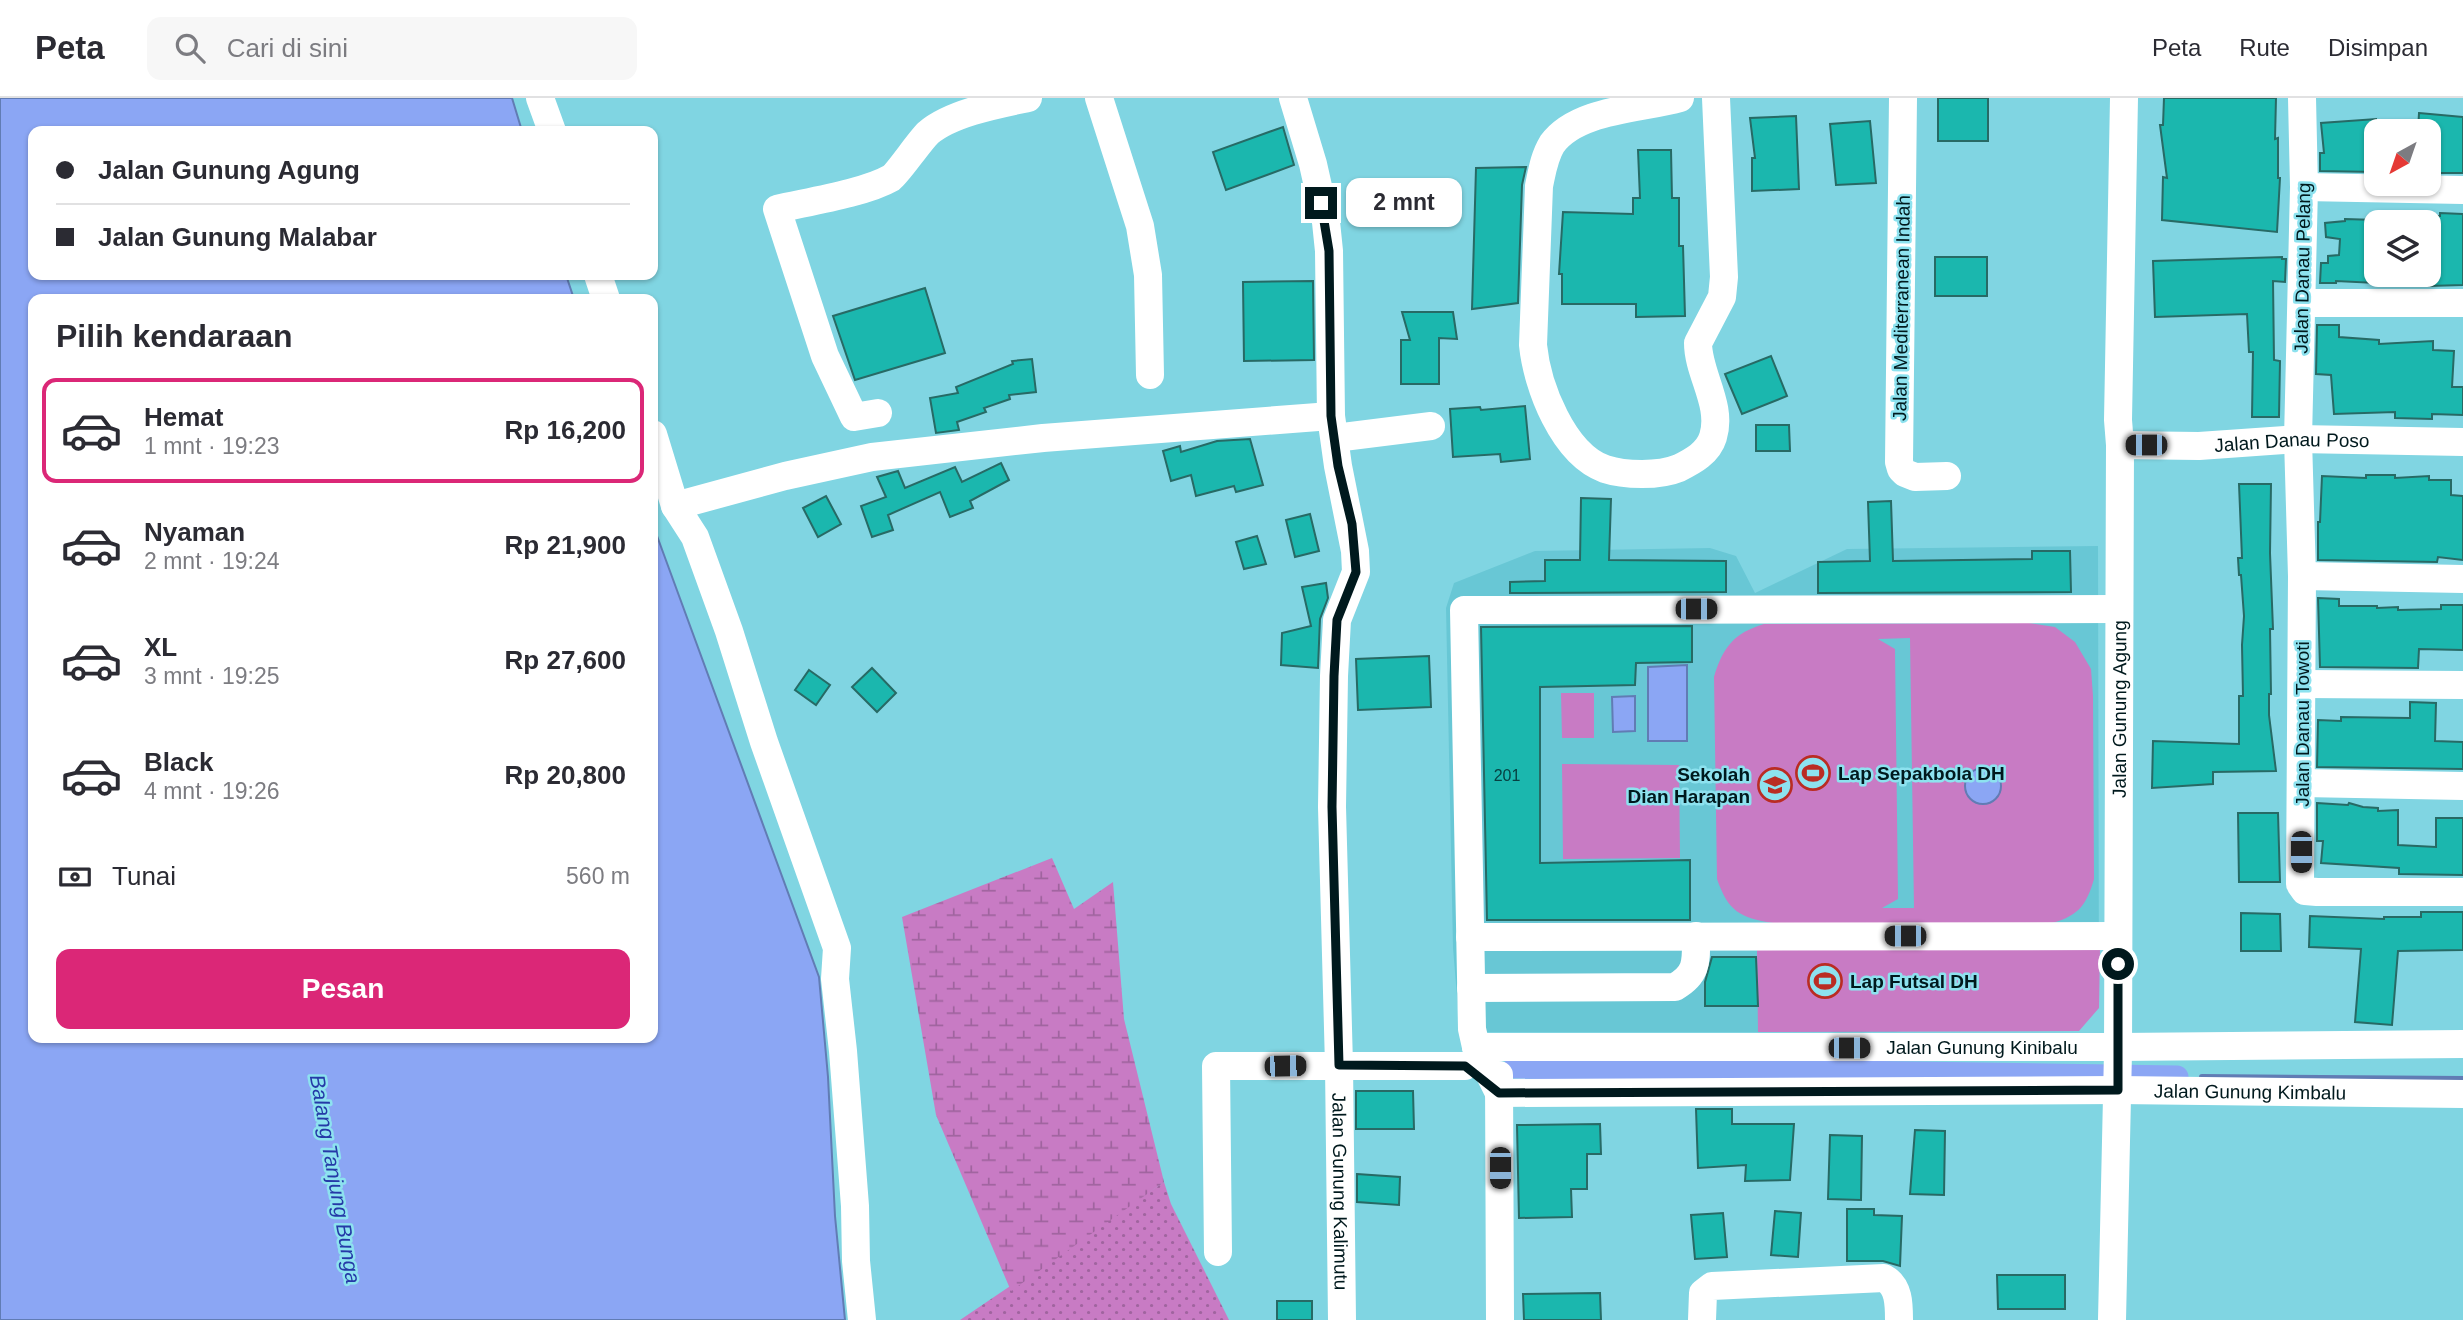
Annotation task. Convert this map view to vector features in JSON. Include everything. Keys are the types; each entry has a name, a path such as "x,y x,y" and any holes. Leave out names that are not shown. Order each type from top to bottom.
{"street":[{"path":"540,98 550,126"},
{"path":"878,413 853,417 825,356 777,209 838,195 892,177 931,131 956,118 998,104 1028,98"},
{"path":"1099,98 1140,226 1148,275 1150,375"},
{"name":"Jalan Gunung Kalimutu","path":"1293,98 1326,222 1333,427 1338,466 1352,524 1356,572 1340,610 1334,666 1332,807 1342,1320"},
{"path":"1680,98 1594,118 1561,135 1551,146 1543,163 1539,186 1534,345 1538,376 1553,414 1565,433 1590,460 1604,469 1631,474 1670,471 1695,461 1706,450 1713,437 1715,421 1698,343 1700,335 1716,313 1722,297 1724,277 1716,98"},
{"name":"Jalan Mediterranean Indah","path":"1903,98 1899,462 1901,469 1909,475 1947,476"},
{"name":"Jalan Gunung Agung","path":"2112,1320 2118,1087 2118,420 2124,98"},
{"name":"Jalan Danau Pelang","path":"2298,439 2303,303 2302,98"},
{"path":"2304,187 2463,190"},
{"path":"2303,303 2463,303"},
{"path":"675,506 785,476 872,457 1043,438 1431,426"},
{"name":"Jalan Danau Poso","path":"2120,445 2199,446 2298,439 2463,442"},
{"name":"Jalan Danau Towoti","path":"2298,439 2302,576 2302,889 2317,892 2463,892"},
{"path":"658,450 675,506 695,537 837,948 835,979 843,1051 862,1320"},
{"path":"2302,576 2463,579"},
{"path":"1500,1320 1499,1093 1480,1054 1472,1029 1464,610 2119,609"},
{"path":"2302,684 2463,685"},
{"path":"2302,783 2463,786"},
{"path":"1471,988 1675,987 1689,979 1696,963 1696,936"},
{"path":"1470,937 2119,936"},
{"name":"Jalan Gunung Kinibalu","path":"1218,1252 1216,1066 1339,1065 1480,1054 2118,1050 2463,1044"},
{"name":"Jalan Gunung Kimbalu","path":"1499,1093 2118,1087 2463,1094"},
{"path":"1702,1320 1703,1293 1712,1286 1884,1278 1895,1289 1899,1320"}],"shaded area":[{"name":"Sekolah Dian Harapan","path":"2098,546 2099,1008 1894,1032 1460,1032 1453,948 1446,608 1454,583 1535,551 1710,548 1736,556 1755,593 1847,549"}],"green space":[{"path":"2029,623 2055,627 2075,642 2091,669 2093,696 2094,879 2084,904 2066,918 2048,924 1773,923 1752,919 1731,906 1717,879 1714,677 1721,657 1731,643 1745,632 1764,624","holes":["1910,638 1914,908 1882,908 1898,899 1895,649 1878,639"]},
{"path":"1561,693 1594,693 1594,738 1562,738"},
{"path":"1562,764 1679,765 1680,858 1563,859"},
{"path":"1052,858 1074,909 1113,882 1124,1019 1164,1182 1011,1291 936,1115 902,917"},
{"path":"1757,947 2100,949 2099,1008 2079,1031 1758,1032"},
{"path":"1164,1182 1171,1204 1229,1320 960,1320"}],"water":[{"name":"Balang Tanjung Bunga","path":"0,98 512,98 520,126 28,126 28,280 568,280 572,294 28,294 28,1043 658,1043 658,539 819,977 828,1077 835,1216 845,1320 0,1320"},
{"path":"1687,665 1687,741 1648,741 1648,667"},
{"path":"1635,696 1635,731 1613,732 1612,697"},
{"path":"1983,768 1995,774 2001,786 1995,798 1983,804 1971,798 1965,786 1971,774"}],"building":[{"path":"1938,98 1988,98 1988,141 1938,141"},
{"path":"2164,98 2276,98 2275,139 2278,138 2280,178 2277,232 2162,220 2163,177 2167,178 2160,125 2163,125"},
{"path":"2419,113 2463,117 2463,173 2441,173 2441,119 2419,119"},
{"path":"1796,116 1799,189 1752,191 1752,158 1755,158 1750,118"},
{"path":"2364,120 2364,172 2320,171 2320,153 2324,153 2321,123"},
{"path":"1870,121 1876,183 1836,185 1830,124"},
{"path":"1283,127 1294,165 1226,190 1213,152"},
{"path":"1638,150 1671,150 1672,198 1679,198 1679,246 1683,246 1685,316 1636,317 1636,304 1562,304 1562,274 1559,274 1563,212 1633,214 1633,198 1640,198"},
{"path":"1526,167 1522,185 1518,303 1472,309 1476,168"},
{"path":"2441,213 2463,214 2463,285 2441,286"},
{"path":"2364,220 2364,282 2320,283 2321,263 2328,263 2328,256 2339,255 2340,239 2326,237 2325,223"},
{"path":"1935,257 1987,257 1987,296 1935,296"},
{"path":"2286,259 2285,282 2273,281 2274,360 2280,361 2279,417 2252,417 2253,352 2249,352 2247,314 2155,317 2153,261"},
{"path":"1313,281 1314,360 1244,361 1243,282"},
{"path":"925,288 945,353 855,380 833,316"},
{"path":"1402,312 1453,312 1457,339 1439,338 1439,384 1401,384 1401,340 1410,340"},
{"path":"2317,325 2339,325 2339,337 2379,340 2379,344 2433,341 2433,350 2454,351 2452,387 2463,387 2463,415 2432,414 2432,419 2395,418 2395,412 2334,414 2331,375 2316,374"},
{"path":"1771,356 1787,396 1742,414 1725,374"},
{"path":"1032,359 1036,392 1009,395 1010,399 984,408 986,412 957,422 959,430 936,433 930,398 958,393 956,387 1013,364 1012,361"},
{"path":"1525,406 1530,459 1501,462 1500,454 1453,457 1450,409 1480,407 1481,410"},
{"path":"1756,425 1789,425 1790,451 1756,451"},
{"path":"1250,439 1263,485 1236,492 1234,486 1196,496 1191,475 1171,481 1163,451 1180,446 1181,452 1217,441"},
{"path":"1001,463 1009,480 970,501 973,508 950,517 940,492 888,515 893,530 872,537 861,506 886,497 877,477 898,471 905,488 955,467 962,482"},
{"path":"2366,475 2395,475 2395,478 2429,476 2429,480 2451,480 2451,495 2463,496 2463,560 2438,557 2437,562 2318,560 2322,476 2366,478"},
{"path":"2239,484 2271,484 2273,629 2270,629 2269,715 2276,771 2213,772 2213,784 2152,788 2153,741 2239,744 2239,696 2243,696 2244,616 2238,558 2242,558"},
{"path":"826,496 841,524 818,537 803,508"},
{"path":"1581,498 1611,499 1609,560 1726,561 1726,592 1510,593 1510,582 1545,581 1545,560 1580,560"},
{"path":"1891,501 1893,561 2032,559 2032,551 2070,551 2071,592 1818,593 1818,562 1870,561 1868,502"},
{"path":"1310,514 1319,551 1295,557 1286,520"},
{"path":"1257,536 1266,564 1244,569 1236,542"},
{"path":"1326,583 1328,598 1320,619 1318,668 1281,665 1282,633 1311,626 1302,587"},
{"path":"2318,598 2339,599 2339,606 2398,607 2398,610 2441,609 2441,605 2463,605 2463,650 2419,649 2418,668 2320,667"},
{"path":"1692,626 1692,662 1636,663 1635,685 1540,687 1540,863 1690,860 1690,920 1487,920 1481,627"},
{"path":"1429,656 1431,707 1358,710 1356,659"},
{"path":"872,668 896,693 877,712 852,687"},
{"path":"809,670 830,685 816,705 795,690"},
{"path":"2410,702 2436,703 2435,741 2463,742 2463,769 2317,767 2318,720 2341,721 2341,717 2410,718"},
{"path":"2317,803 2349,803 2378,808 2378,811 2398,810 2398,845 2436,847 2436,818 2463,818 2463,875 2399,874 2399,868 2321,863 2323,841 2317,841"},
{"path":"2238,813 2278,813 2280,882 2239,882"},
{"path":"2421,912 2463,912 2463,950 2398,951 2392,1025 2355,1022 2361,949 2309,947 2310,916 2384,919 2421,917"},
{"path":"2241,913 2280,914 2281,951 2241,951"},
{"path":"1712,957 1756,957 1758,1006 1705,1006 1705,982"},
{"path":"1356,1091 1413,1091 1414,1129 1356,1129"},
{"path":"1696,1109 1732,1109 1732,1124 1794,1124 1790,1180 1745,1181 1746,1165 1698,1168"},
{"path":"1600,1124 1601,1154 1587,1154 1587,1189 1571,1189 1572,1217 1519,1218 1517,1125"},
{"path":"1915,1130 1945,1131 1944,1195 1910,1194"},
{"path":"1830,1135 1862,1136 1861,1200 1828,1199"},
{"path":"1357,1174 1400,1177 1399,1205 1357,1202"},
{"path":"1847,1209 1874,1209 1874,1215 1902,1216 1900,1266 1883,1261 1847,1261"},
{"path":"1775,1211 1801,1213 1798,1257 1771,1255"},
{"path":"1723,1213 1727,1257 1695,1259 1691,1215"},
{"path":"1997,1275 2065,1275 2065,1309 1998,1309"},
{"path":"1600,1293 1601,1320 1524,1320 1523,1294"},
{"path":"1277,1301 1312,1301 1312,1320 1277,1320"}],"waterway":[{"path":"1515,1067 2177,1077"},
{"path":"2202,1077 2463,1079"}],"place":[{"name":"Lap Sepakbola DH","path":"1813,773"},
{"name":"Sekolah Dian Harapan","path":"1775,785"},
{"name":"Lap Futsal DH","path":"1825,981"}],"route":[{"path":"1321,203 1329,251 1331,416 1338,466 1352,524 1356,572 1337,620 1334,676 1332,807 1339,1065 1414,1068 1465,1066 1499,1093 2118,1090 2118,964"}]}
